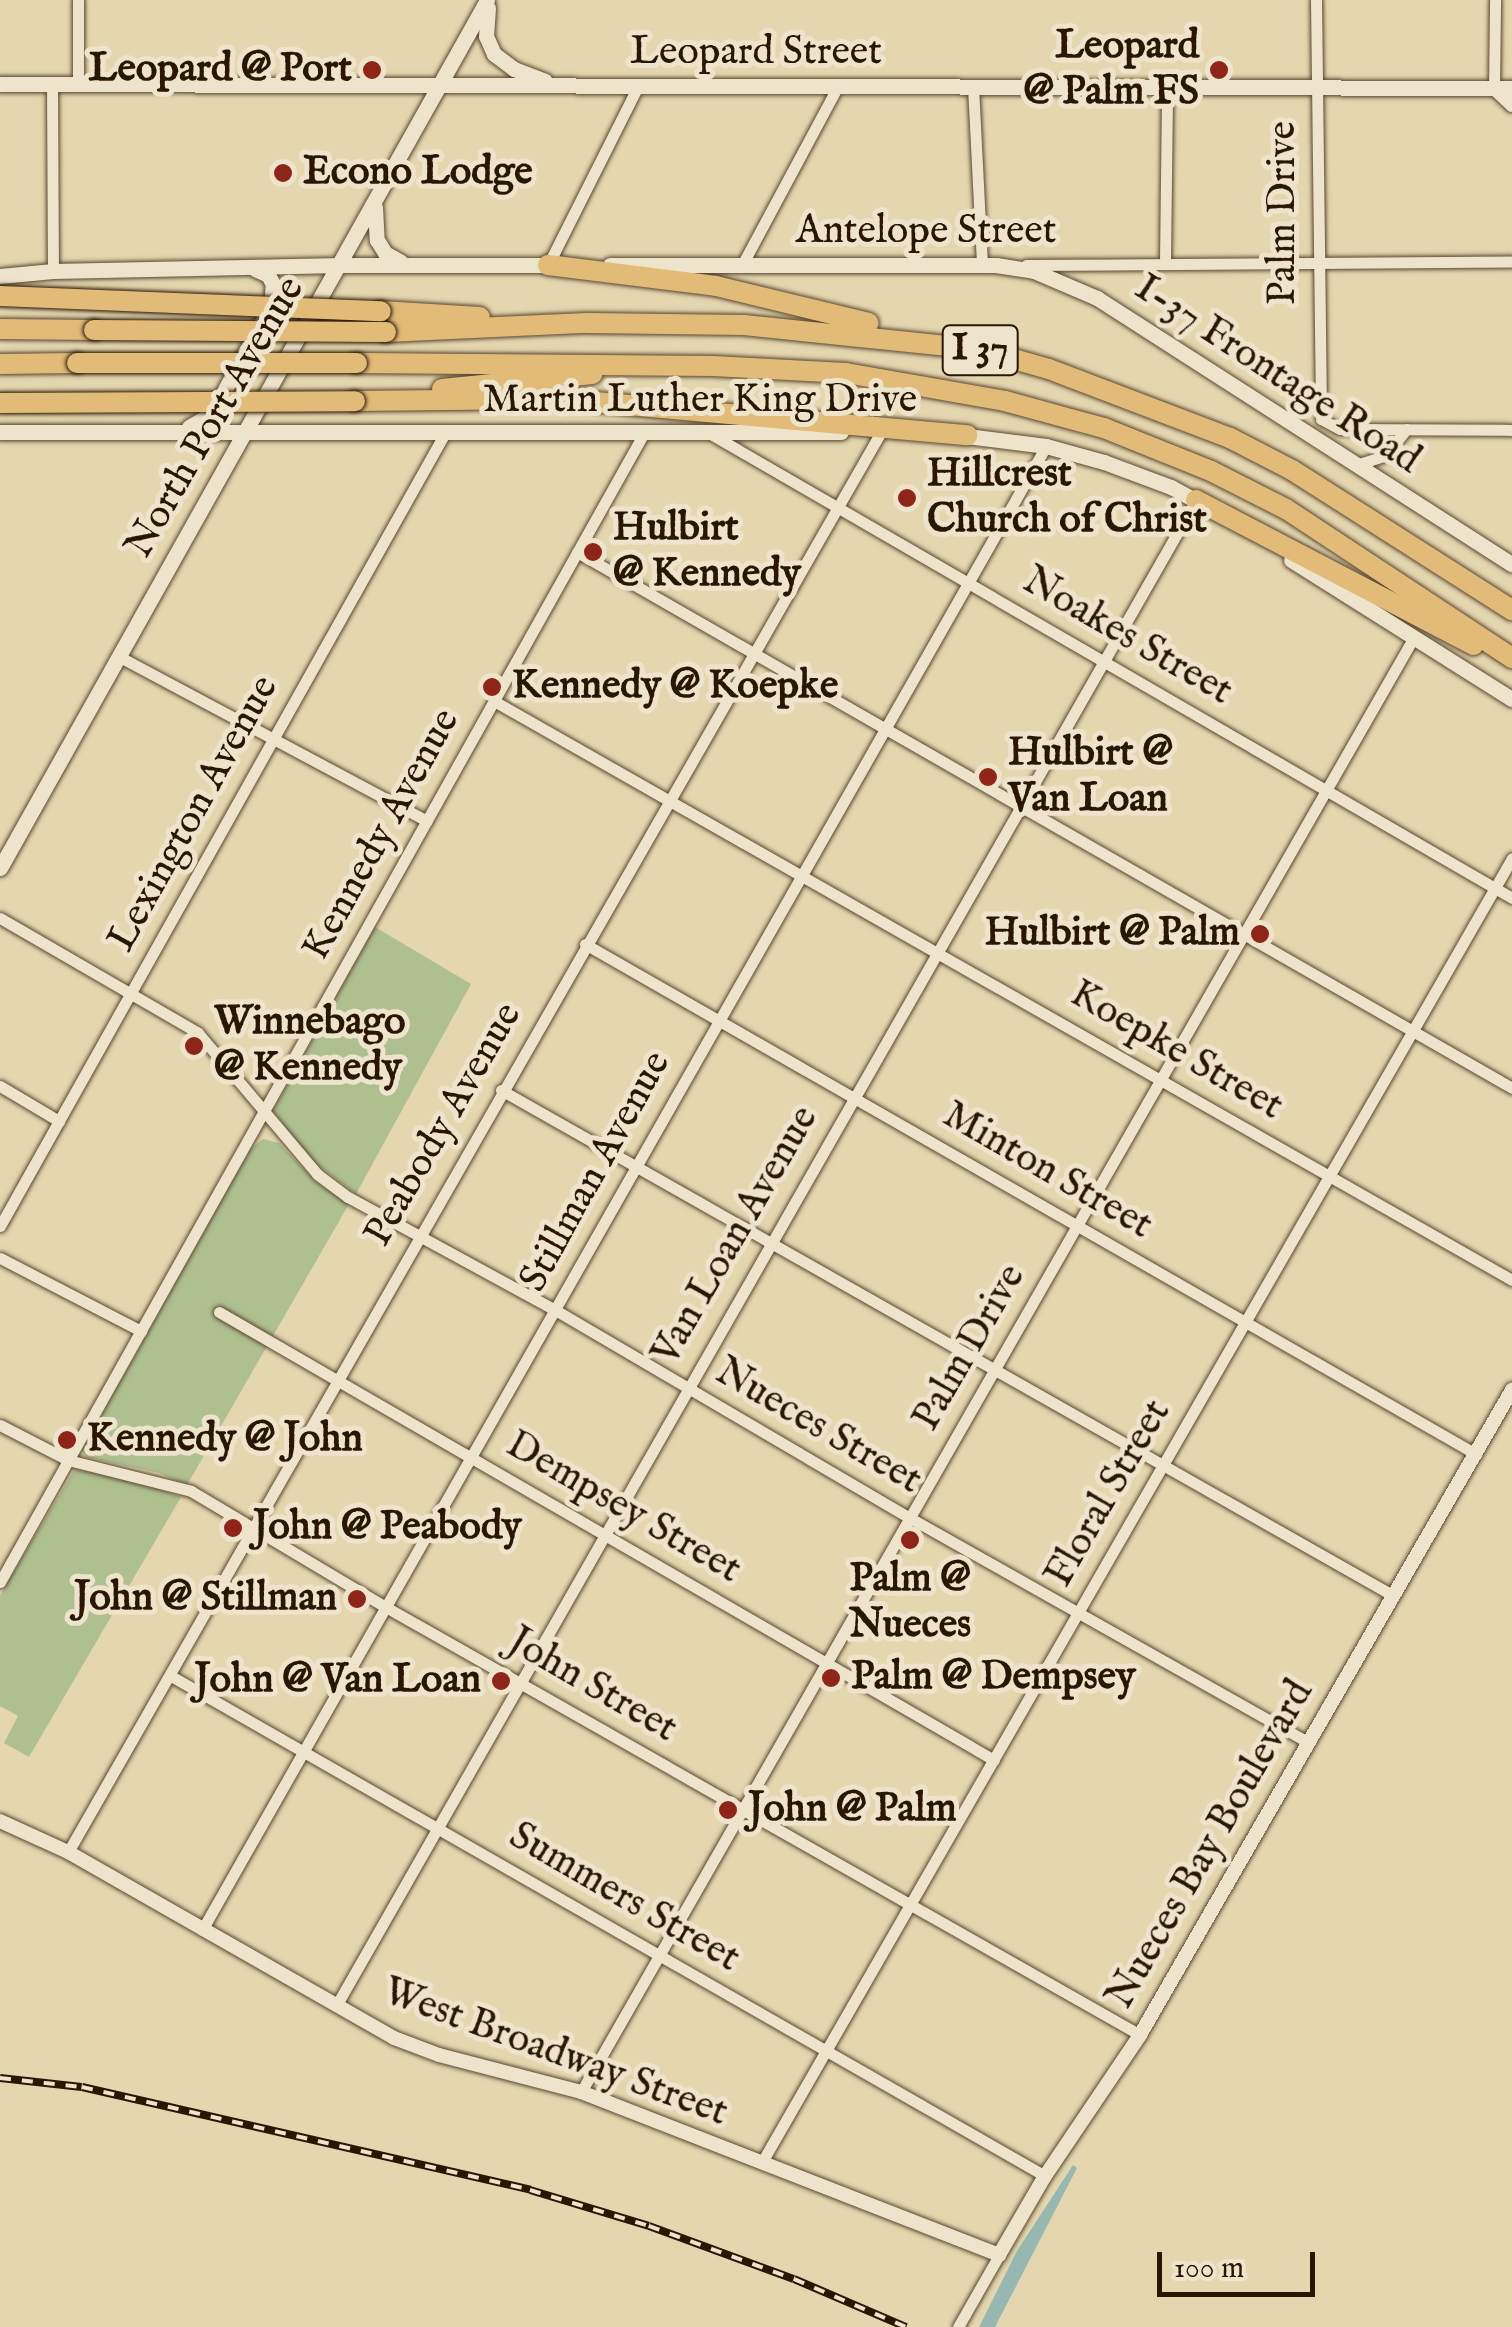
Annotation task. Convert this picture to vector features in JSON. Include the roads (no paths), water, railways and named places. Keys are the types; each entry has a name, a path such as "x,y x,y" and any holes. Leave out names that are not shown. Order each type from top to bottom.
{"highway":[{"path":"548,265 716,286 978,349"},
{"path":"0,298 383,321"},
{"name":"I 37","path":"0,329 383,321 789,327 978,349 1049,368 1230,438 1338,499 1512,610"},
{"name":"I 37","path":"0,364 669,366 846,373 902,381 1104,428 1211,470 1286,510 1512,658"},
{"path":"355,400 669,366"},
{"path":"0,403 561,399 968,435"},
{"path":"1338,499 1512,593"},
{"path":"1196,500 1512,666"}],"main road":[{"name":"North Port Avenue","path":"0,868 489,0"},
{"path":"489,0 486,36 500,59 536,79 594,86"},
{"name":"Leopard Street","path":"0,84 1512,88"},
{"path":"375,204 380,245 394,260 410,265"},
{"name":"Antelope Street","path":"0,276 53,271 341,264 989,265"},
{"name":"I-37 Frontage Road","path":"989,265 1034,271 1098,298 1512,564"},
{"path":"170,430 203,422 212,413 270,305 274,284 268,275 248,268"},
{"name":"Martin Luther King Drive","path":"0,432 881,432 968,435 1046,446 1149,478 1196,500 1512,698"}],"street":[{"path":"78,0 78,84"},
{"name":"Palm Drive","path":"1316,0 1318,411 1324,424 1340,430 1406,429"},
{"path":"1494,0 1494,88 1512,104"},
{"path":"52,84 53,271"},
{"path":"548,265 638,86"},
{"path":"742,265 838,86"},
{"path":"973,86 989,265"},
{"path":"1165,261 1167,86"},
{"name":"Antelope Street","path":"989,265 1512,262"},
{"path":"1356,464 1386,455 1406,429 1512,430"},
{"name":"Peabody Avenue","path":"68,1852 338,1383 418,1234 881,432"},
{"name":"Lexington Avenue","path":"0,1226 446,433"},
{"name":"Kennedy Avenue","path":"0,1582 644,433"},
{"name":"Noakes Street","path":"709,433 1512,898"},
{"name":"Stillman Avenue","path":"202,1930 1046,446"},
{"path":"1386,455 1387,476 1396,490"},
{"name":"Van Loan Avenue","path":"336,2006 1196,500"},
{"path":"578,552 1512,1088"},
{"name":"Palm Drive","path":"581,2092 1414,637"},
{"path":"118,656 427,821"},
{"name":"Koepke Street","path":"494,701 1512,1280"},
{"name":"Floral Street","path":"762,2162 1512,858"},
{"name":"Nueces Street","path":"0,918 130,994 176,1016 198,1033 317,1174 348,1197 557,1311 910,1518 1308,1743"},
{"name":"Minton Street","path":"586,944 1476,1454"},
{"path":"0,1086 59,1121"},
{"path":"501,1090 1392,1595"},
{"path":"0,1258 141,1332"},
{"name":"Dempsey Street","path":"219,1312 994,1760"},
{"name":"Nueces Bay Boulevard","path":"958,2327 1045,2176 1140,2035 1512,1390"},
{"name":"John Street","path":"0,1425 68,1460 190,1491 384,1606 1140,2035"},
{"name":"Summers Street","path":"171,1676 1045,2176"},
{"name":"West Broadway Street","path":"0,1821 68,1852 394,2038 581,2092 999,2255"}],"water":[{"path":"1073,2165 1077,2168 995,2327 979,2327 1017,2251"}],"railway":[{"path":"0,2078 82,2087 530,2190 649,2226 794,2279 906,2327"}],"place":[{"name":"Leopard @ Port","path":"372,70"},
{"name":"Leopard @ Palm FS","path":"1219,70"},
{"name":"Econo Lodge","path":"283,173"},
{"name":"Hillcrest Church of Christ","path":"907,498"},
{"name":"Hulbirt @ Kennedy","path":"593,552"},
{"name":"Kennedy @ Koepke","path":"492,687"},
{"name":"Hulbirt @ Van Loan","path":"988,777"},
{"name":"Hulbirt @ Palm","path":"1260,934"},
{"name":"Winnebago @ Kennedy","path":"194,1046"},
{"name":"Kennedy @ John","path":"67,1440"},
{"name":"John @ Peabody","path":"233,1528"},
{"name":"Palm @ Nueces","path":"910,1540"},
{"name":"John @ Stillman","path":"357,1599"},
{"name":"Palm @ Dempsey","path":"831,1678"},
{"name":"John @ Van Loan","path":"501,1681"},
{"name":"John @ Palm","path":"728,1810"}]}
